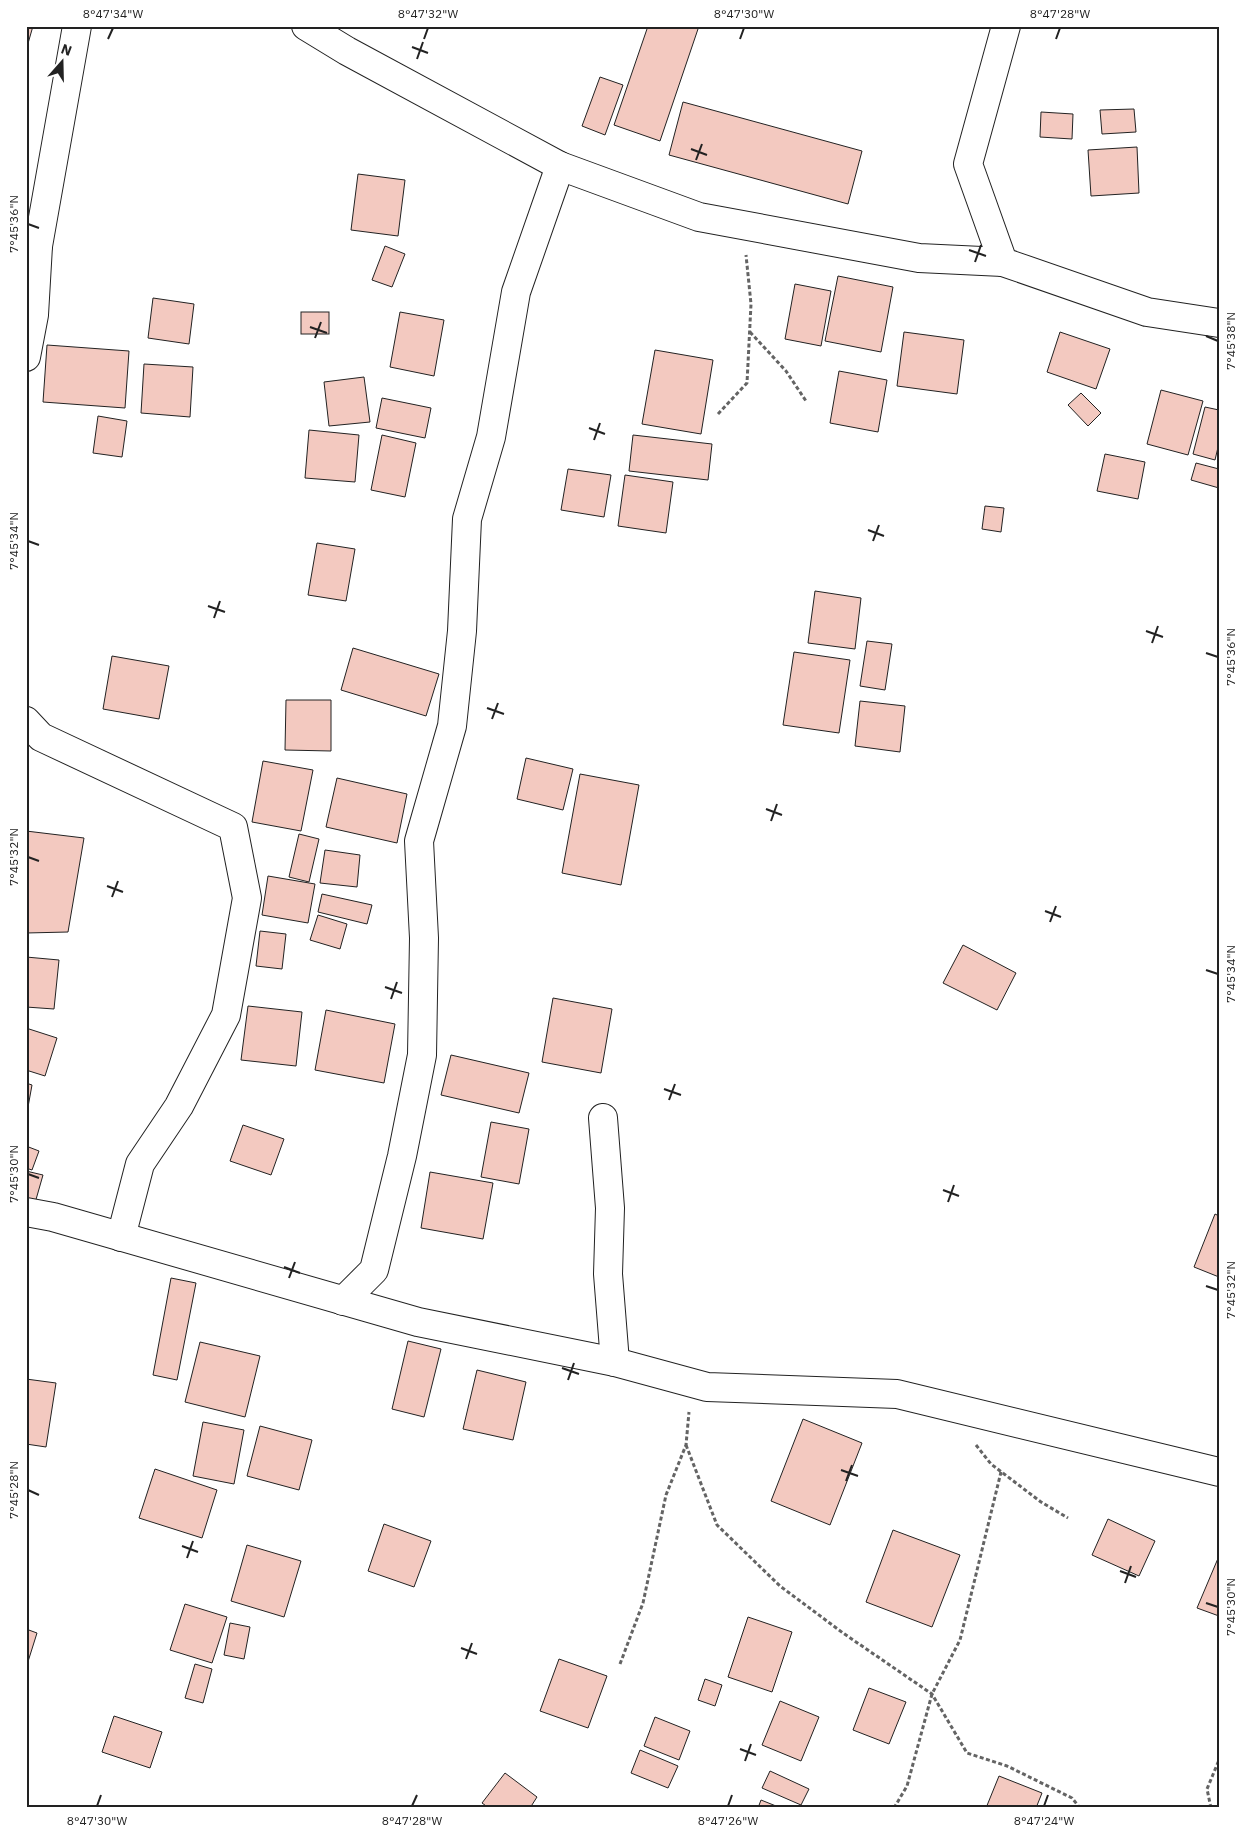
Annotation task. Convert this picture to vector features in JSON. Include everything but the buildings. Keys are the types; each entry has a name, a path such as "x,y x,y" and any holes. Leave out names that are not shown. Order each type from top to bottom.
{"street":[{"path":"26,356 34,315 32,242 77,26"},
{"path":"306,26 347,51 560,166 700,217 919,258 1002,262 1148,312 1219,323"},
{"path":"1002,262 968,164 1006,26"},
{"path":"343,1301 374,1270 402,1156 422,1055 424,938 419,841 452,726 462,631 467,519 491,437 516,292 560,166"},
{"path":"26,721 41,737 233,827 243,880 246,898 226,1015 179,1106 140,1164 122,1237"},
{"path":"603,1118 610,1208 608,1274 615,1362"},
{"path":"26,1212 52,1217 418,1322 615,1362 693,1384 707,1387 897,1394 1219,1472"}],"path":[{"path":"718,414 747,383 751,304 742,225"},
{"path":"750,332 786,371 806,401"},
{"path":"620,1664 643,1603 666,1495 686,1445 693,1384"},
{"path":"947,1406 990,1464 1040,1502 1068,1518"},
{"path":"686,1445 717,1525 780,1586 843,1633 932,1694 967,1754 1007,1766 1072,1798 1080,1808"},
{"path":"894,1808 907,1786 932,1694 960,1640 1001,1472"},
{"path":"1211,1808 1207,1789 1219,1760"}]}
